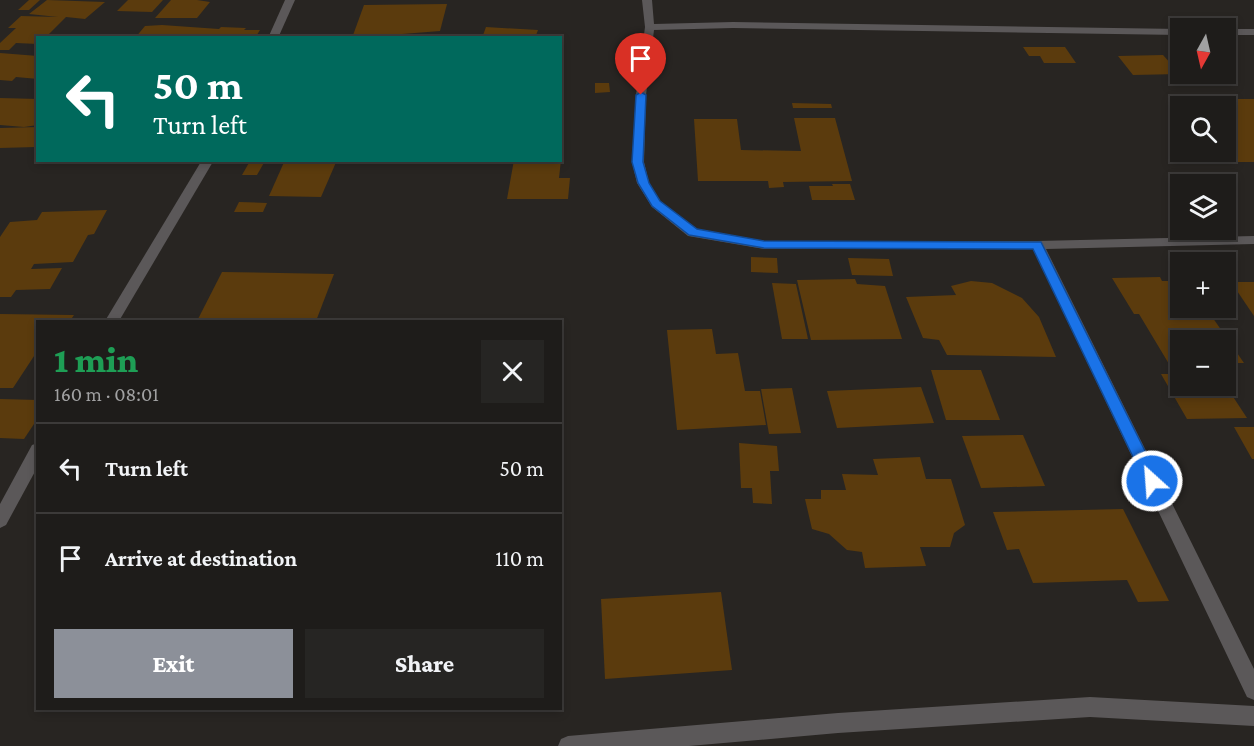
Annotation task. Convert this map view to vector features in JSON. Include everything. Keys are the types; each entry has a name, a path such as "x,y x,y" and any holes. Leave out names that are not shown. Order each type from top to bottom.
{"street":[{"path":"274,36 290,0"},
{"path":"646,0 650,27 641,95 638,162 643,183 656,204 693,232 764,244 1037,245 1254,240"},
{"path":"650,27 1170,32"},
{"path":"1236,32 1254,32"},
{"path":"113,320 207,162"},
{"path":"1037,245 1254,690"},
{"path":"0,520 36,454"},
{"path":"568,746 838,723 1090,707 1254,716"}],"building":[{"path":"29,0 40,0 29,10 18,10"},
{"path":"47,0 105,2 85,19 66,17 47,36 36,36 36,44 16,43 9,50 0,50 0,43 16,28 8,28 21,16 58,17 29,14"},
{"path":"128,0 163,0 152,12 117,11"},
{"path":"171,0 210,2 197,18 155,18"},
{"path":"447,4 440,31 353,36 364,5"},
{"path":"145,26 260,30 256,36 137,36"},
{"path":"486,27 538,30 536,36 483,36"},
{"path":"1023,47 1065,47 1076,63 1044,63 1040,56 1029,56"},
{"path":"0,53 36,56 36,79 16,77 12,81 0,80"},
{"path":"1163,55 1170,63 1170,74 1133,75 1118,56"},
{"path":"595,83 609,83 610,92 595,93"},
{"path":"0,98 36,99 36,125 24,127 0,125"},
{"path":"1236,99 1254,99 1254,162 1236,162"},
{"path":"792,103 831,104 832,108 793,108"},
{"path":"794,118 835,118 852,181 783,182 784,187 769,188 768,181 698,181 694,119 737,119 741,150 801,151"},
{"path":"36,127 36,147 0,148 0,128"},
{"path":"249,162 264,162 257,175 242,175"},
{"path":"284,162 336,162 321,197 269,196"},
{"path":"514,162 561,162 559,178 570,178 568,199 507,199"},
{"path":"832,184 850,184 855,200 812,200 809,186 833,186"},
{"path":"239,202 267,203 263,212 234,212"},
{"path":"107,210 94,234 88,235 73,262 34,264 31,269 62,268 50,289 16,290 11,297 0,297 0,237 10,222 37,220 42,212"},
{"path":"751,257 777,258 778,273 751,272"},
{"path":"848,258 889,259 893,276 852,275"},
{"path":"222,272 334,274 316,320 198,320"},
{"path":"1160,277 1162,281 1170,281 1170,318 1213,318 1221,330 1170,330 1170,366 1139,314 1134,314 1112,278"},
{"path":"855,279 857,284 885,286 902,339 811,340 797,280"},
{"path":"971,281 992,283 1022,298 1039,317 1056,357 947,355 939,340 923,338 906,297 956,295 951,286"},
{"path":"1236,282 1254,282 1254,316 1236,289"},
{"path":"772,283 796,284 808,339 782,339"},
{"path":"0,314 74,315 71,320 36,320 36,353 13,388 0,388"},
{"path":"712,329 716,354 738,353 745,391 760,391 766,425 677,430 667,330"},
{"path":"1236,351 1244,363 1236,363"},
{"path":"931,370 981,370 1000,420 946,420"},
{"path":"1161,374 1170,374 1170,390"},
{"path":"921,387 934,423 837,428 827,391"},
{"path":"792,388 801,433 769,434 761,389"},
{"path":"1174,396 1233,396 1247,418 1187,419"},
{"path":"0,399 36,400 36,421 24,439 0,438"},
{"path":"1234,427 1254,427 1254,459 1252,459"},
{"path":"1023,435 1045,486 981,488 962,436"},
{"path":"739,443 777,446 779,471 770,471 772,504 753,503 752,488 741,488"},
{"path":"920,457 926,479 951,479 965,525 954,533 950,547 920,547 926,566 865,568 862,552 847,550 829,534 812,529 805,499 821,499 821,490 846,490 842,474 878,475 873,459"},
{"path":"1123,509 1169,601 1138,602 1127,580 1033,583 1019,549 1007,550 993,512"},
{"path":"721,592 732,670 605,679 601,599"}],"route":[{"path":"641,95 638,162 643,183 656,204 693,232 764,244 1037,245 1152,481"}]}
